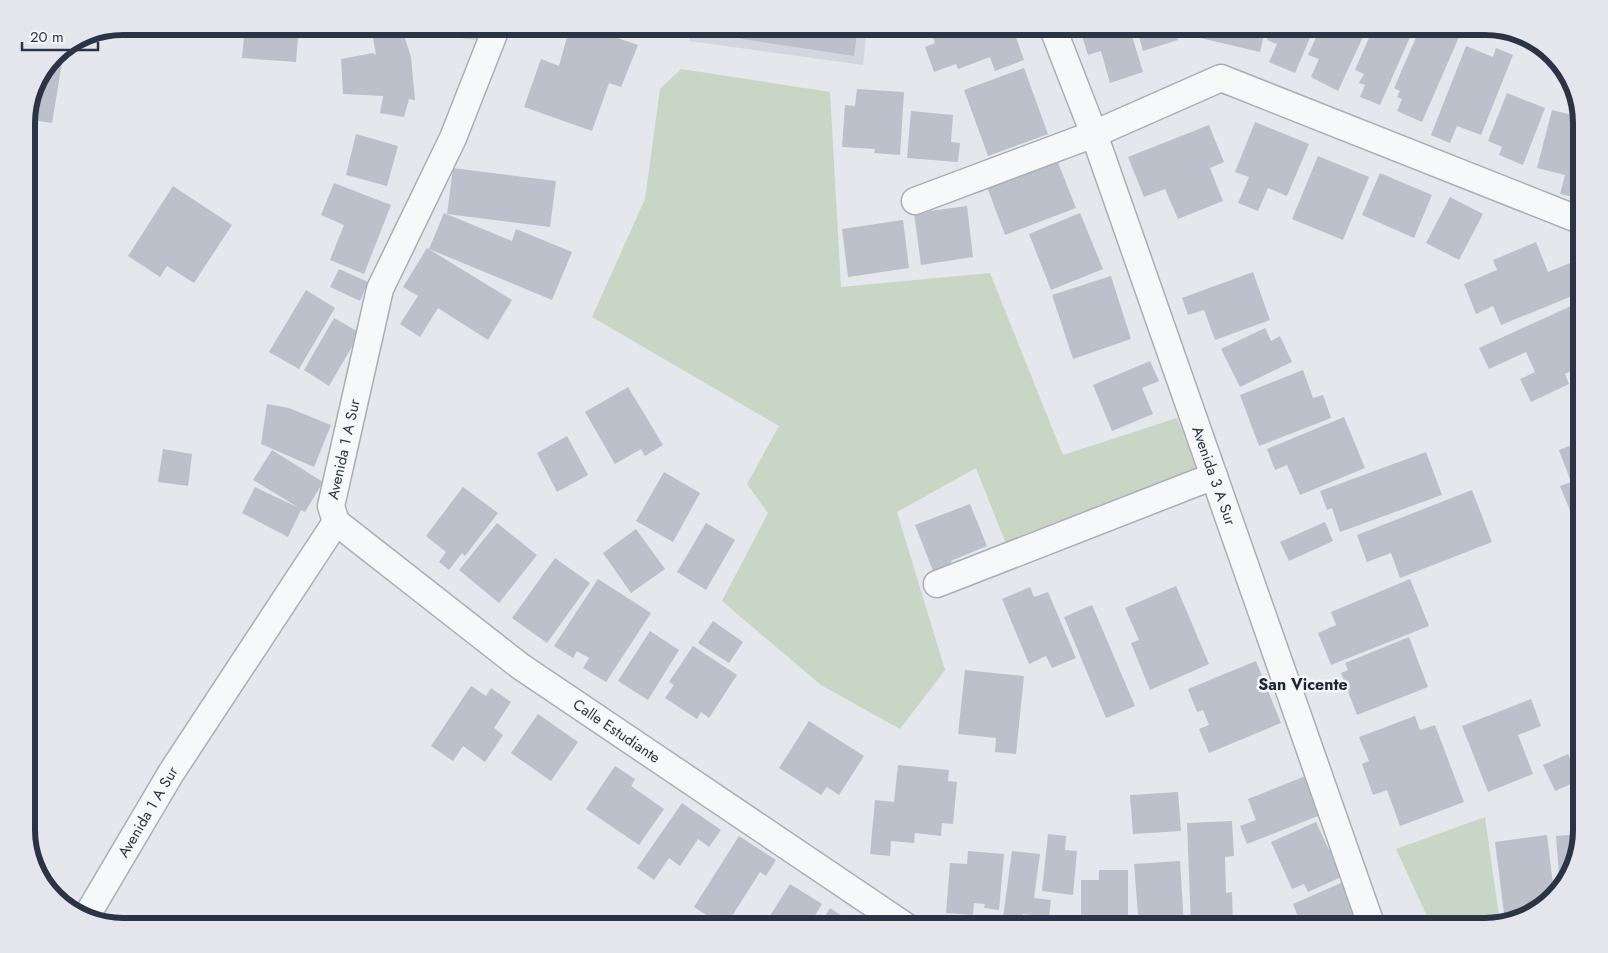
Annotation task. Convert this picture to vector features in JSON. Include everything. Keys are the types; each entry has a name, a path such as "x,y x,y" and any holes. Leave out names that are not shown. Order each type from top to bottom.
{"street":[{"name":"Avenida 1 A Sur","path":"90,911 171,773 336,522 331,506 380,289 453,138 493,35"},
{"name":"Avenida 3 A Sur","path":"1056,35 1094,134 1369,918"},
{"path":"915,201 1094,134 1221,78 1573,218"},
{"path":"937,584 1214,476"},
{"name":"Calle Estudiante","path":"336,522 520,666 895,918"}],"shaded area":[{"path":"691,35 866,35 863,65 689,41"}],"green space":[{"path":"435,35 477,35 476,40"},
{"path":"681,69 830,92 841,287 990,273 1063,455 1177,418 1199,471 1006,544 976,468 897,512 945,670 900,729 821,685 722,601 768,513 747,484 779,426 592,317 645,199 660,89"},
{"path":"1485,817 1499,916 1428,918 1396,849"}],"building":[{"path":"244,35 298,35 296,62 242,58"},
{"path":"373,35 404,35 411,57 415,100 409,99 404,117 380,113 383,96 343,94 341,59 373,53 376,55"},
{"path":"568,35 609,35 638,45 621,87 609,83 592,131 524,107 541,59 559,66"},
{"path":"743,35 857,35 854,56 742,39"},
{"path":"932,35 1015,35 1024,60 995,71 990,57 958,69 956,64 934,72 925,47 935,43"},
{"path":"1082,35 1132,35 1143,72 1110,83 1101,51 1088,55"},
{"path":"1139,35 1177,35 1178,40 1143,51"},
{"path":"1197,35 1264,35 1260,52 1196,37"},
{"path":"1269,35 1311,35 1295,73 1269,62 1277,44 1267,40"},
{"path":"1317,35 1364,35 1338,91 1311,77 1319,59 1308,55"},
{"path":"1370,35 1411,35 1380,105 1360,97 1365,85 1359,83 1364,74 1355,70"},
{"path":"1417,35 1454,35 1459,37 1422,122 1397,111 1402,99 1397,97 1400,91 1394,88"},
{"path":"1466,46 1493,57 1496,48 1513,55 1481,135 1457,126 1450,143 1431,135"},
{"path":"63,59 52,123 35,120 38,100 50,74"},
{"path":"1024,68 1048,134 988,156 964,90"},
{"path":"857,89 904,92 900,155 874,153 875,149 842,147 845,105 855,106"},
{"path":"1507,93 1545,108 1523,165 1499,155 1502,147 1488,141"},
{"path":"1552,110 1572,115 1573,197 1560,194 1565,175 1537,168"},
{"path":"911,111 953,115 951,142 960,143 958,162 907,158"},
{"path":"1255,122 1309,144 1287,196 1268,188 1258,211 1238,203 1249,177 1235,172"},
{"path":"1209,125 1224,162 1210,168 1223,201 1178,219 1165,189 1144,197 1128,157"},
{"path":"356,134 398,146 387,186 346,175"},
{"path":"1318,156 1369,177 1343,240 1292,219"},
{"path":"1057,160 1076,208 1005,235 987,187"},
{"path":"453,168 556,181 550,227 447,214"},
{"path":"1380,173 1432,195 1414,238 1362,215"},
{"path":"334,183 391,205 364,274 330,260 344,225 321,215"},
{"path":"173,186 232,225 194,283 167,266 160,277 128,256"},
{"path":"1450,197 1483,214 1459,260 1426,243"},
{"path":"967,206 973,257 921,265 914,213"},
{"path":"444,213 512,241 516,229 572,252 552,300 429,249"},
{"path":"1080,213 1103,269 1051,290 1029,234"},
{"path":"903,220 909,268 848,277 842,229"},
{"path":"1536,242 1548,272 1573,262 1573,296 1501,325 1493,306 1476,314 1464,284 1497,270 1493,260"},
{"path":"427,248 512,300 488,340 438,308 420,337 400,324 418,296 403,287"},
{"path":"339,269 368,282 360,301 330,287"},
{"path":"1253,272 1270,320 1215,340 1204,310 1188,315 1182,298"},
{"path":"1111,276 1131,339 1073,359 1052,295"},
{"path":"306,290 335,308 299,369 269,352"},
{"path":"1573,305 1573,370 1565,374 1569,384 1531,402 1520,379 1535,372 1526,352 1489,369 1479,348"},
{"path":"334,318 360,333 329,386 304,370"},
{"path":"1265,328 1271,341 1280,336 1292,362 1240,387 1221,349"},
{"path":"1150,361 1159,381 1142,388 1153,414 1112,431 1093,385"},
{"path":"1303,370 1313,398 1323,395 1331,418 1259,446 1240,395"},
{"path":"628,387 663,445 645,456 641,449 615,464 585,412"},
{"path":"267,404 289,408 331,425 314,467 261,444"},
{"path":"1344,417 1365,468 1300,495 1287,465 1275,470 1267,449"},
{"path":"567,436 588,475 557,492 537,453"},
{"path":"1573,445 1573,518 1560,486 1571,482 1559,450"},
{"path":"163,449 192,454 188,486 158,482"},
{"path":"272,450 323,482 305,512 301,510 288,537 242,513 255,487 299,508 253,480"},
{"path":"1426,452 1442,495 1340,532 1332,508 1327,510 1320,491"},
{"path":"664,472 700,493 673,542 636,521"},
{"path":"463,487 498,513 465,556 462,553 449,570 439,562 446,552 426,536"},
{"path":"1472,490 1492,542 1400,578 1391,553 1367,562 1357,535"},
{"path":"970,504 987,546 951,561 954,569 935,576 915,525"},
{"path":"1325,522 1333,541 1289,561 1280,542"},
{"path":"497,523 537,555 499,603 459,570"},
{"path":"706,523 735,540 706,590 677,572"},
{"path":"636,529 665,569 631,593 603,553"},
{"path":"555,558 590,583 547,643 512,618"},
{"path":"598,579 651,613 606,682 583,668 589,658 577,651 573,658 554,646"},
{"path":"1410,579 1429,626 1331,665 1318,633 1336,625 1331,612"},
{"path":"1176,586 1209,664 1150,690 1131,643 1139,640 1125,608"},
{"path":"1030,587 1034,597 1048,592 1076,658 1052,668 1046,656 1029,664 1002,599"},
{"path":"1092,605 1135,706 1106,718 1064,617"},
{"path":"713,621 743,642 729,663 698,643"},
{"path":"650,631 679,650 648,700 618,681"},
{"path":"1409,637 1428,687 1357,715 1341,673 1348,670 1345,663"},
{"path":"693,646 737,675 709,718 701,712 697,719 665,698 674,685 669,682"},
{"path":"1256,661 1281,723 1209,753 1199,729 1209,725 1203,710 1197,712 1188,689"},
{"path":"965,670 1024,676 1016,754 995,752 996,738 958,734"},
{"path":"471,686 486,696 491,688 511,702 494,728 503,735 485,762 463,746 453,761 431,746"},
{"path":"1531,699 1541,726 1518,735 1533,774 1488,792 1462,726"},
{"path":"538,714 578,742 551,781 511,753"},
{"path":"1415,716 1420,730 1435,725 1464,802 1400,826 1387,790 1373,795 1362,764 1369,761 1359,737"},
{"path":"809,721 864,756 839,795 827,787 821,795 779,768"},
{"path":"1568,754 1573,765 1573,783 1555,791 1543,765"},
{"path":"898,765 949,770 948,781 957,782 953,824 942,823 941,836 915,833 914,843 891,841 890,856 870,854 875,800 894,802"},
{"path":"615,766 635,779 631,786 664,809 639,845 586,809"},
{"path":"1308,775 1323,814 1247,844 1240,826 1256,820 1248,799"},
{"path":"1178,792 1181,831 1133,834 1130,795"},
{"path":"682,803 721,830 709,847 698,839 680,866 669,858 654,880 637,868"},
{"path":"1232,821 1234,856 1225,857 1226,893 1232,892 1233,918 1191,918 1187,823"},
{"path":"1316,822 1329,850 1336,846 1348,874 1308,892 1304,884 1292,889 1271,842"},
{"path":"1048,834 1066,836 1065,850 1077,851 1073,895 1042,891"},
{"path":"1547,835 1553,885 1529,906 1504,916 1495,842"},
{"path":"1573,835 1570,853 1559,877 1556,836"},
{"path":"739,836 776,860 766,876 760,872 731,918 711,918 694,907"},
{"path":"968,851 1004,854 999,910 984,908 985,904 974,903 973,915 946,913 950,863 967,864"},
{"path":"1012,851 1040,854 1034,898 1051,900 1049,917 1023,914 1022,918 1003,918"},
{"path":"1180,861 1183,918 1138,918 1134,864"},
{"path":"1099,870 1128,870 1128,918 1081,918 1081,880 1099,880"},
{"path":"1350,879 1365,918 1298,918 1293,904"},
{"path":"790,884 822,904 813,918 769,918"},
{"path":"830,908 845,918 824,918"}],"district":[{"name":"San Vicente","path":"1303,684"}]}
